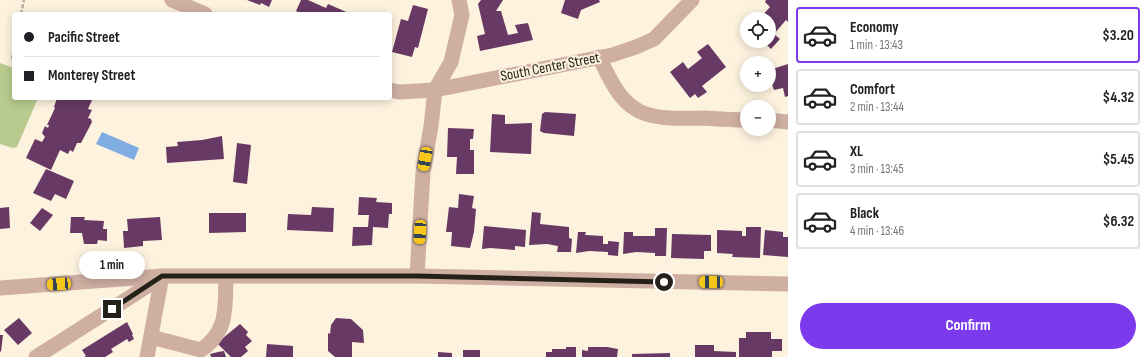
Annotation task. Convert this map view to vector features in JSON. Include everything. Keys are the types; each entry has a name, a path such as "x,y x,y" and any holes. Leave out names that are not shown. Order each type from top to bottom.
{"street":[{"path":"172,0 188,3 202,12"},
{"path":"417,276 423,172 431,126 435,90 451,62 462,16 459,0"},
{"name":"South Center Street","path":"392,90 399,92 435,90 599,57 636,47 654,39 692,0"},
{"path":"599,57 610,79 621,95 635,109 656,116 671,118 740,120"},
{"path":"776,121 788,122"},
{"path":"0,288 162,276 417,276 788,284"},
{"path":"147,357 162,276"},
{"path":"36,357 162,276"},
{"path":"151,337 201,350 209,344 219,333 224,318 226,276"}],"path":[{"path":"21,12 24,0"}],"green space":[{"path":"0,63 12,67 12,100 37,100 17,147 13,148 0,144"}],"water":[{"path":"102,132 139,148 134,160 96,144"}],"building":[{"path":"247,0 272,0 269,7 261,3 260,5"},
{"path":"301,0 308,0 326,8 328,4 346,12 298,12 296,11"},
{"path":"481,0 503,0 496,11 501,11 508,35 518,33 515,25 528,23 533,40 480,51 477,36 485,34 478,4"},
{"path":"565,0 599,0 600,2 581,10 578,19 561,13"},
{"path":"766,0 788,0 788,22 786,20 776,32 776,12 765,12 770,7 765,2"},
{"path":"413,5 428,9 418,48 415,47 412,57 392,52 401,19 408,21"},
{"path":"776,36 780,39 776,43"},
{"path":"708,44 726,67 702,86 707,92 698,98 695,94 690,98 670,72 683,62 688,69 702,58 697,52"},
{"path":"788,64 788,96 785,97 783,88 776,90 776,68"},
{"path":"56,100 92,100 88,109 92,110 88,118 91,119 92,122 81,143 77,143 73,152 70,150 68,154 60,150 51,170 26,158 35,139 42,142 45,137 42,133 45,126 48,128 49,125 47,125 55,108"},
{"path":"545,112 576,114 574,136 544,133 540,131 542,114"},
{"path":"492,114 505,115 505,124 532,123 531,154 490,152"},
{"path":"448,128 474,129 473,139 470,139 470,150 474,150 474,174 456,174 457,157 447,157"},
{"path":"222,136 224,159 167,163 166,147 178,146 177,142 202,140"},
{"path":"237,143 251,145 247,184 233,182"},
{"path":"46,169 74,181 66,199 55,194 51,201 33,193"},
{"path":"459,194 474,196 472,208 476,209 474,232 470,248 451,246 452,232 446,232 449,207 458,208"},
{"path":"359,197 377,198 376,202 392,203 392,214 389,214 388,228 373,227 372,245 352,246 353,227 368,227 369,215 358,215"},
{"path":"9,207 10,228 0,229 0,208"},
{"path":"312,207 334,208 333,232 287,230 288,214 311,215"},
{"path":"42,208 53,215 40,231 30,223"},
{"path":"532,212 541,213 540,224 569,227 569,238 572,239 571,252 557,252 558,246 547,244 529,245"},
{"path":"209,213 246,213 246,232 209,233"},
{"path":"71,217 85,217 84,220 104,221 103,229 107,229 107,241 98,240 97,244 84,244 82,233 70,233"},
{"path":"160,217 162,240 143,241 143,246 124,248 123,231 128,231 127,219"},
{"path":"484,226 526,230 525,247 515,246 515,250 490,248 482,249"},
{"path":"746,227 761,227 760,258 732,257 733,254 717,253 717,230 742,231 742,236 746,236"},
{"path":"655,228 667,228 666,256 655,256 655,253 636,252 623,254 624,232 633,232 633,236 655,236"},
{"path":"765,230 783,232 783,237 788,237 788,257 763,255"},
{"path":"578,232 586,232 585,235 603,236 603,244 608,244 608,241 619,242 618,256 608,255 608,252 589,251 576,253"},
{"path":"672,234 711,235 711,251 704,251 704,259 671,258"},
{"path":"19,318 32,333 18,345 4,330"},
{"path":"336,318 351,319 363,330 364,343 352,342 352,357 335,357 328,351 328,333 330,334 331,325"},
{"path":"127,322 134,339 129,342 127,339 111,349 113,352 105,357 84,357 86,356 82,350"},
{"path":"240,324 248,332 246,335 252,341 245,347 248,351 241,357 231,357 217,343"},
{"path":"746,332 771,332 771,339 782,339 782,351 772,351 772,357 739,357 739,338 746,338"},
{"path":"0,335 3,335 1,352 0,351"},
{"path":"267,344 293,346 293,357 266,357"},
{"path":"695,345 714,345 714,351 736,352 736,357 695,357"},
{"path":"566,347 576,347 576,357 546,357 546,352 552,352 552,349 566,349"},
{"path":"588,347 607,347 618,349 617,357 582,357 582,350 588,351"},
{"path":"463,350 480,350 480,357 463,357"},
{"path":"224,351 226,357 211,357 210,354 218,352"},
{"path":"438,352 452,353 452,357 438,357"},
{"path":"670,353 670,357 632,357 632,354"}],"route":[{"path":"112,309 162,276 417,276 664,282"}]}
